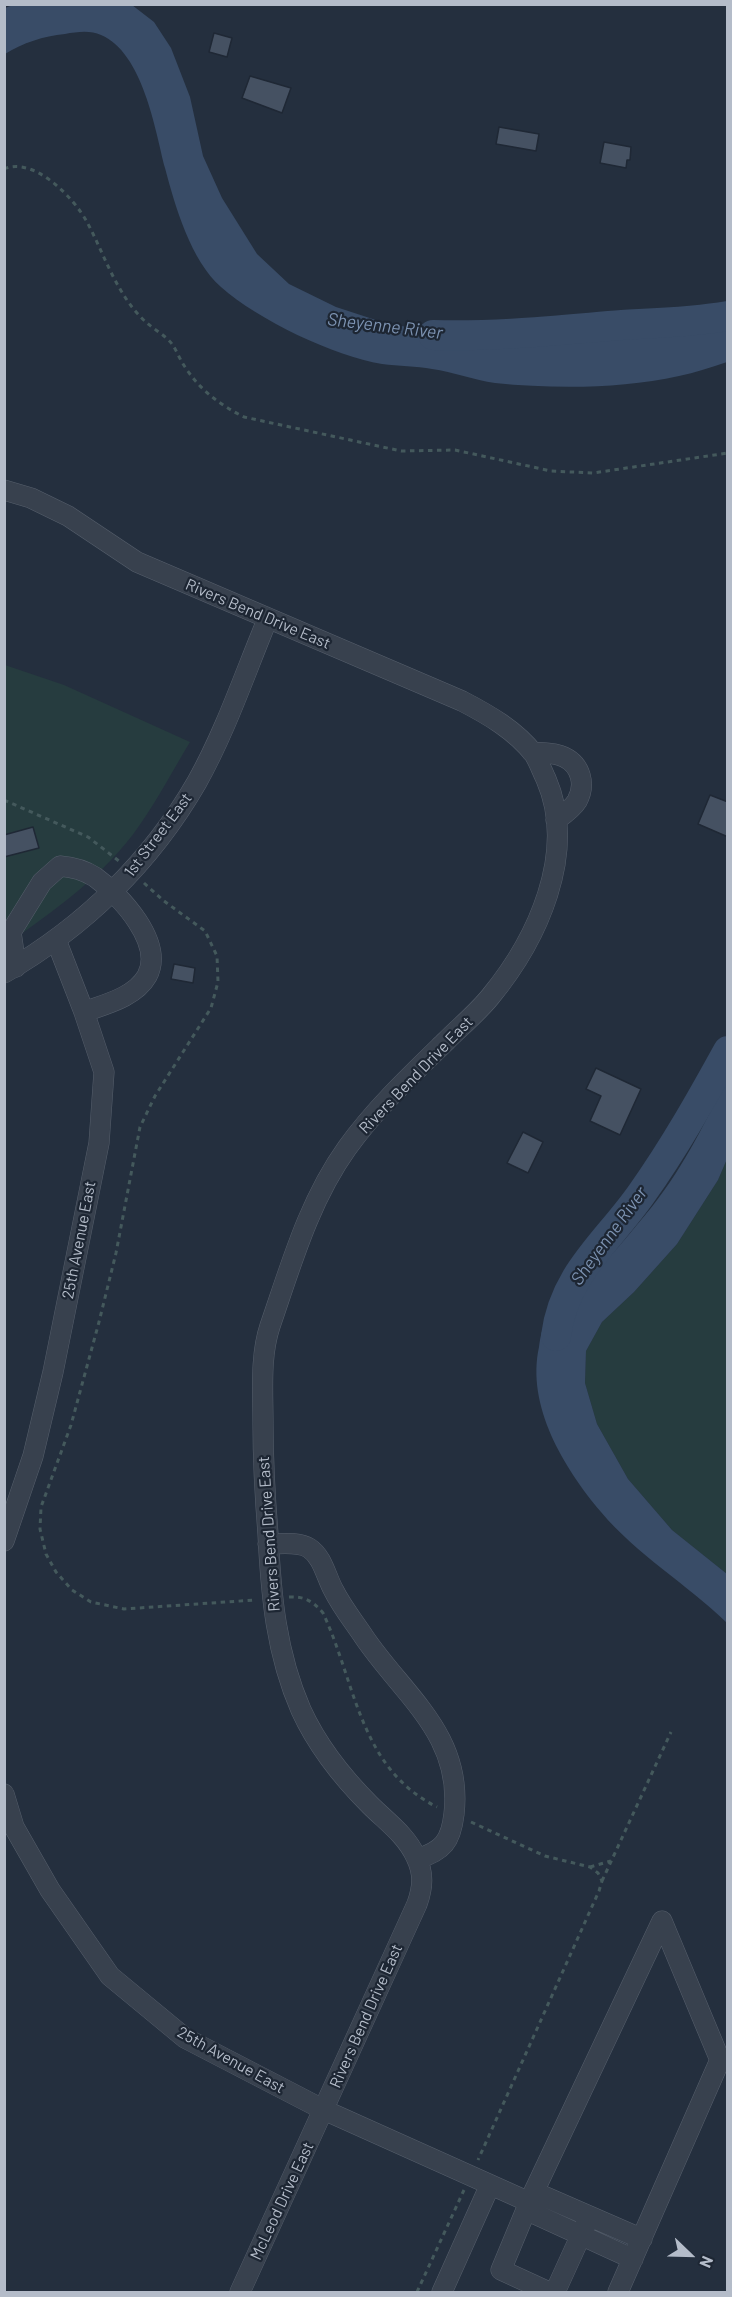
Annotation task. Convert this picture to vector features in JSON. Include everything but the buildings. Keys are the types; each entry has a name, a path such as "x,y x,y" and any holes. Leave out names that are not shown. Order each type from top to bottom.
{"street":[{"name":"Rivers Bend Drive East","path":"4,490 31,498 68,516 137,562 486,713 520,739 532,752 552,795 557,838 550,882 542,913 516,963 488,1000 387,1099 347,1148 317,1197 296,1248 268,1334 263,1370 263,1463 271,1598 282,1656 302,1711 322,1747 368,1804 403,1836 417,1859 422,1875 422,1888 417,1904 324,2110"},
{"name":"1st Street East","path":"10,970 56,940 112,892 180,809 198,780 268,618"},
{"path":"532,752 563,756 573,763 581,776 577,801 556,820"},
{"path":"10,970 11,932 42,882 60,866 75,868 94,877 112,892 143,928 151,947 152,964 140,985 125,996 84,1012"},
{"name":"25th Avenue East","path":"4,1541 33,1456 53,1372 99,1143 104,1072 56,940"},
{"path":"268,1544 295,1544 308,1547 320,1559 334,1592 366,1640 441,1736 452,1762 456,1795 453,1826 447,1842 435,1853 417,1859"},
{"name":"25th Avenue East","path":"4,1794 14,1827 50,1890 110,1976 184,2038 324,2110 530,2201"},
{"path":"549,2292 501,2270 530,2201 662,1921 720,2060 618,2292"},
{"name":"McLeod Drive East","path":"240,2292 324,2110"},
{"path":"442,2292 490,2185"},
{"path":"530,2201 589,2216 642,2239"},
{"path":"530,2201 581,2235 633,2259"},
{"path":"555,2292 589,2216"}],"path":[{"path":"4,169 11,166 24,167 48,178 65,194 86,220 110,274 130,305 146,323 171,343 186,369 205,393 225,408 244,417 401,450 455,450 551,471 593,473 728,453"},
{"path":"4,800 88,837 117,859"},
{"path":"148,886 164,901 205,931 217,956 218,982 211,1008 155,1096 140,1126 116,1253 99,1322 71,1425 41,1507 40,1528 46,1554 56,1572 72,1590 91,1602 124,1609 249,1600"},
{"path":"288,1597 299,1597 313,1602 322,1613 375,1750 398,1780 428,1802 544,1856 590,1867 598,1873 602,1881"},
{"path":"479,2157 671,1732"},
{"path":"590,1867 611,1861"},
{"path":"417,2292 462,2194"}],"green space":[{"path":"5,665 64,685 190,742 146,816 126,844 78,891 5,945"},
{"path":"727,1159 727,1574 672,1530 628,1479 597,1424 585,1383 586,1351 602,1322 634,1292 677,1244 718,1180"}],"water":[{"path":"13,5 132,5 154,22 171,48 190,97 203,156 222,198 257,254 289,284 336,307 388,324 441,332 503,336 566,333 683,319 727,309 727,362 685,375 611,386 518,385 487,382 426,368 363,360 297,335 255,312 221,287 201,263 179,215 145,94 127,58 115,44 97,33 74,33 41,38 5,54 5,8"},
{"path":"727,1078 727,1159 718,1180 677,1244 634,1292 602,1322 586,1351 585,1383 597,1424 628,1479 672,1530 727,1574 727,1623 630,1542 587,1495 551,1435 543,1414 536,1369 540,1339 545,1325 566,1298 607,1259 658,1199 691,1149"}],"waterway":[{"name":"Sheyenne River","path":"433,335 528,333 728,316"},
{"name":"Sheyenne River","path":"556,1336 568,1294 578,1276 654,1176 687,1124 728,1051"}]}
